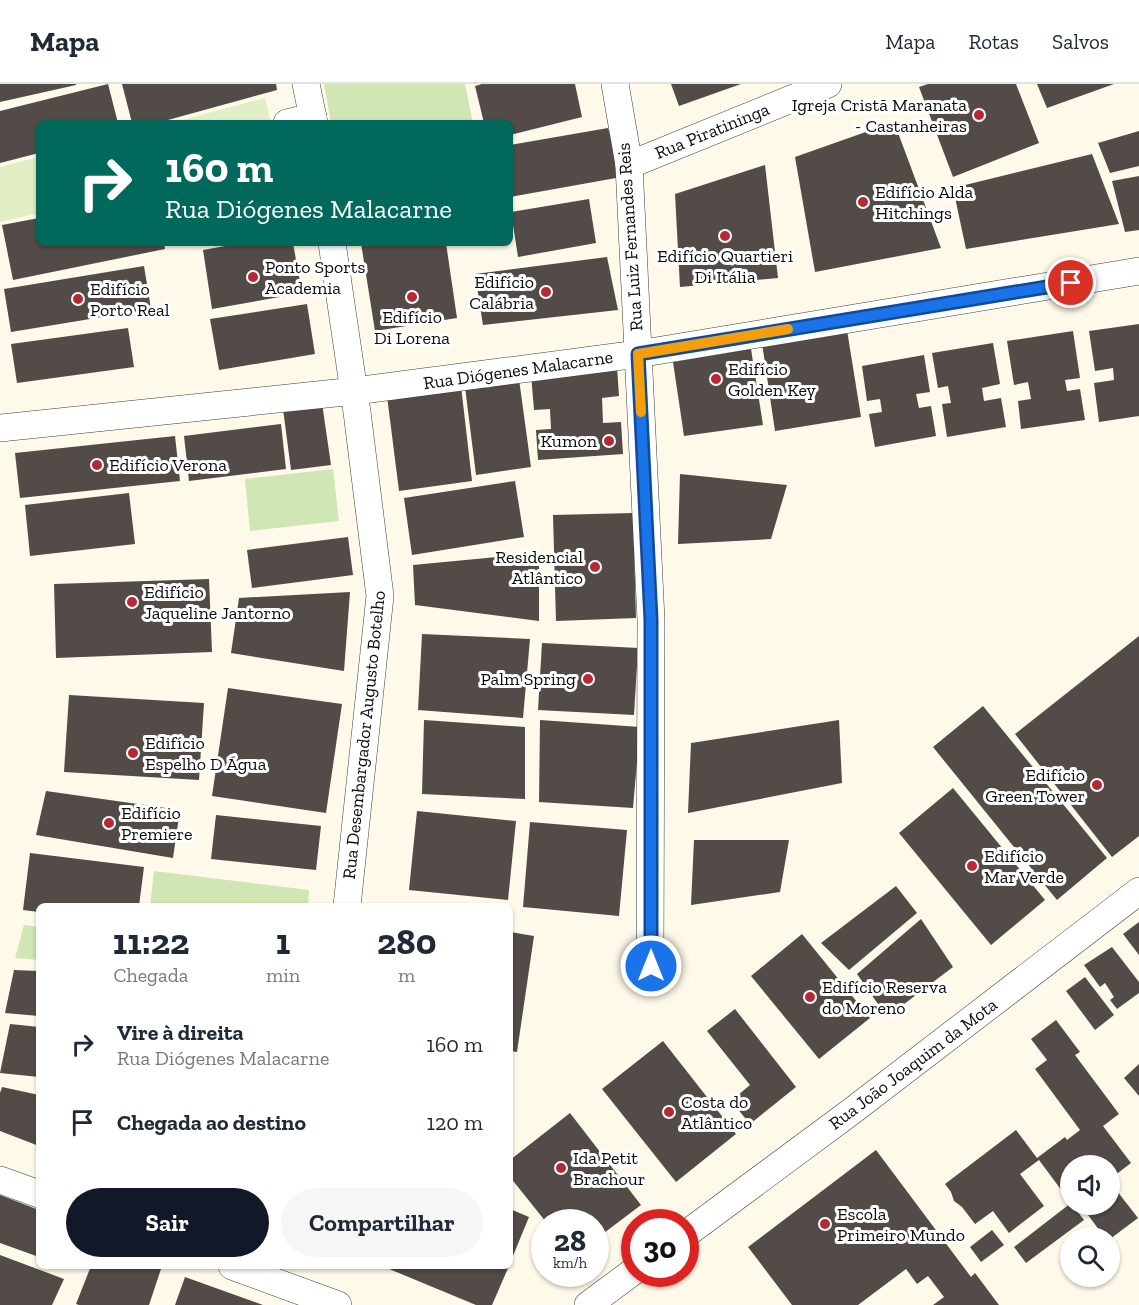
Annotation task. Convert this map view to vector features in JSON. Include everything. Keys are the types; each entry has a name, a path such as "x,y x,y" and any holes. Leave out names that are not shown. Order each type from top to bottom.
{"street":[{"path":"306,84 314,120"},
{"name":"Rua Luiz Fernandes Reis","path":"615,84 629,165 651,620 651,966"},
{"name":"Rua Piratininga","path":"629,165 828,84"},
{"name":"Rua Desembargador Augusto Botelho","path":"332,246 355,391 380,596 347,903"},
{"name":"Rua Diógenes Malacarne","path":"0,428 355,391 638,354 1139,272"},
{"name":"Rua João Joaquim da Mota","path":"699,1224 861,1104 1139,891"},
{"path":"0,1180 36,1193"},
{"path":"240,1269 338,1305"},
{"path":"588,1305 621,1281"}],"green space":[{"path":"324,84 465,84 472,120 330,120"},
{"path":"265,98 270,120 181,120"},
{"path":"36,158 36,214 0,222 0,167"},
{"path":"333,469 339,521 250,531 245,479"},
{"path":"154,871 309,890 308,903 150,903"},
{"path":"24,925 36,927 36,960 15,958"}],"building":[{"path":"0,84 76,84 76,85 0,102"},
{"path":"108,84 117,120 36,120 36,154 0,163 0,111"},
{"path":"122,84 276,84 277,90 168,120 131,120"},
{"path":"482,84 575,84 582,117 513,134 513,120 483,120 475,86"},
{"path":"671,84 741,84 679,106"},
{"name":"Igreja Cristã Maranata - Castanheiras","path":"928,84 1016,84 1039,143 953,177 919,87"},
{"path":"1037,84 1114,84 1047,108"},
{"name":"Edifício Alda Hitchings","path":"894,122 941,248 815,272 795,157"},
{"path":"608,128 615,154 616,178 513,196 513,144"},
{"path":"1139,131 1139,166 1110,173 1098,143"},
{"path":"1092,154 1119,224 966,249 953,188"},
{"name":"Edifício Quartieri Di Itália","path":"765,165 778,278 680,287 675,194"},
{"path":"1139,176 1139,230 1125,232 1112,181"},
{"path":"589,199 596,243 518,257 513,212"},
{"path":"36,219 36,246 164,246 165,249 13,280 2,225"},
{"name":"Ponto Sports Academia","path":"225,246 294,246 302,293 212,309 203,250"},
{"name":"Edifício Di Lorena","path":"361,246 446,246 457,318 375,331"},
{"name":"Edifício Calábria","path":"607,257 618,310 483,325 475,274"},
{"name":"Edifício Porto Real","path":"144,266 151,309 11,332 4,289"},
{"path":"307,304 315,354 219,370 210,319"},
{"path":"1139,324 1139,416 1099,422 1094,383 1114,380 1113,368 1095,371 1089,331"},
{"path":"128,328 134,367 17,383 11,344"},
{"path":"847,330 861,417 775,431 762,343"},
{"path":"1073,331 1080,378 1065,380 1067,391 1080,389 1085,420 1021,429 1018,401 1031,399 1028,382 1014,385 1007,341"},
{"path":"993,343 1000,384 982,388 984,401 1001,398 1006,427 947,437 942,404 951,403 948,386 938,388 932,353"},
{"name":"Edifício Golden Key","path":"751,349 763,425 684,436 673,362"},
{"path":"924,355 930,392 916,394 919,408 931,406 936,436 875,447 869,414 882,412 880,399 867,401 862,366"},
{"path":"617,367 619,396 602,398 603,423 621,422 623,454 538,460 536,430 551,429 550,409 534,410 531,374"},
{"path":"519,379 531,467 476,475 465,387"},
{"path":"461,386 472,481 399,491 387,396"},
{"path":"322,403 331,465 291,470 283,409"},
{"path":"281,424 286,469 189,481 184,436"},
{"name":"Edifício Verona","path":"175,436 180,481 20,498 15,453"},
{"path":"680,474 787,485 771,539 678,544"},
{"path":"515,481 524,537 412,555 404,498"},
{"path":"129,493 135,544 30,556 25,505"},
{"name":"Residencial Atlântico","path":"633,513 636,618 556,621 553,515"},
{"path":"348,537 353,575 252,588 247,550"},
{"path":"539,553 539,621 415,605 413,565"},
{"name":"Edifício Jaqueline Jantorno","path":"209,579 212,652 56,658 54,584"},
{"path":"350,592 344,671 231,653 239,598"},
{"path":"422,634 530,639 523,718 418,710"},
{"name":"Edifício Green Tower","path":"1139,636 1139,836 1112,857 1015,734"},
{"name":"Palm Spring","path":"542,643 638,648 634,715 538,710"},
{"path":"228,688 342,704 326,813 212,796"},
{"name":"Edifício Espelho D Água","path":"69,695 204,703 199,780 64,772"},
{"path":"983,706 1107,858 1057,900 933,747"},
{"path":"424,720 525,727 525,799 422,794"},
{"path":"540,720 640,727 633,808 539,802"},
{"path":"839,720 842,783 688,813 691,743"},
{"name":"Edifício Mar Verde","path":"953,788 1045,900 991,945 899,833"},
{"name":"Edifício Premiere","path":"46,791 180,810 173,858 36,835"},
{"path":"417,811 516,821 508,900 409,890"},
{"path":"216,815 321,826 316,870 211,859"},
{"path":"530,822 627,830 619,916 523,907"},
{"path":"694,840 789,840 780,892 691,905"},
{"path":"30,853 144,867 139,903 36,903 36,912 23,910"},
{"path":"896,886 917,913 849,970 821,943"},
{"path":"921,919 953,967 887,1017 857,974"},
{"path":"1139,922 1139,955 1123,934"},
{"path":"513,932 534,936 517,1052 513,1051"},
{"name":"Edifício Reserva do Moreno","path":"802,934 870,1018 819,1059 751,976"},
{"path":"1112,947 1139,982 1139,993 1117,1009 1110,1000 1114,997 1105,983 1100,987 1084,965"},
{"path":"14,970 36,971 36,1016 5,1013"},
{"path":"1085,977 1114,1015 1095,1030 1066,991"},
{"path":"735,1009 796,1087 750,1124 731,1101 750,1085 707,1031"},
{"path":"1056,1020 1080,1052 1075,1055 1119,1114 1103,1126 1131,1163 1120,1171 1120,1155 1060,1155 1060,1188 1039,1160 1020,1174 1044,1206 1009,1233 993,1211 975,1224 962,1207 954,1201 945,1184 1016,1130 1037,1158 1065,1137 1067,1140 1080,1130 1035,1069 1047,1060 1031,1039"},
{"path":"10,1024 36,1027 36,1077 0,1073"},
{"name":"Costa do Atlântico","path":"663,1041 736,1134 676,1182 602,1089"},
{"path":"1139,1064 1139,1096 1124,1078"},
{"path":"2,1087 36,1094 36,1145 0,1131"},
{"name":"Ida Petit Brachour","path":"570,1113 641,1205 636,1209 621,1209 621,1220 609,1229 609,1209 536,1209 513,1181 513,1158"},
{"path":"876,1150 971,1277 975,1273 999,1305 933,1305 944,1297 928,1276 917,1284 906,1269 858,1305 792,1305 748,1247"},
{"path":"0,1195 36,1209 36,1256 0,1243"},
{"path":"1120,1195 1138,1218 1120,1232 1120,1227 1097,1227 1088,1215 1120,1215"},
{"path":"513,1210 529,1217 513,1256"},
{"path":"1060,1211 1060,1215 1080,1215 1084,1220 1075,1227 1060,1227 1060,1238 1026,1263 1014,1247"},
{"path":"992,1230 1004,1245 981,1262 970,1247"},
{"path":"0,1255 64,1279 52,1305 0,1305"},
{"path":"90,1269 161,1269 149,1305 76,1304"},
{"path":"389,1269 508,1269 492,1305 476,1305"},
{"path":"185,1277 263,1305 175,1305"}],"slow traffic":[{"path":"641,412 638,354 788,329"}],"place":[{"name":"Igreja Cristã Maranata - Castanheiras","path":"979,115"},
{"name":"Edifício Alda Hitchings","path":"863,202"},
{"name":"Edifício Quartieri Di Itália","path":"725,236"},
{"name":"Ponto Sports Academia","path":"253,277"},
{"name":"Edifício Calábria","path":"546,292"},
{"name":"Edifício Di Lorena","path":"412,297"},
{"name":"Edifício Porto Real","path":"78,299"},
{"name":"Edifício Golden Key","path":"716,379"},
{"name":"Kumon","path":"609,441"},
{"name":"Edifício Verona","path":"97,465"},
{"name":"Residencial Atlântico","path":"595,567"},
{"name":"Edifício Jaqueline Jantorno","path":"132,602"},
{"name":"Palm Spring","path":"588,679"},
{"name":"Edifício Espelho D Água","path":"133,753"},
{"name":"Edifício Green Tower","path":"1097,785"},
{"name":"Edifício Premiere","path":"109,823"},
{"name":"Edifício Mar Verde","path":"972,866"},
{"name":"Edifício Reserva do Moreno","path":"810,997"},
{"name":"Costa do Atlântico","path":"669,1112"},
{"name":"Ida Petit Brachour","path":"561,1168"},
{"name":"Escola Primeiro Mundo","path":"825,1224"}],"route":[{"path":"651,966 651,620 638,354 1071,283"}]}
